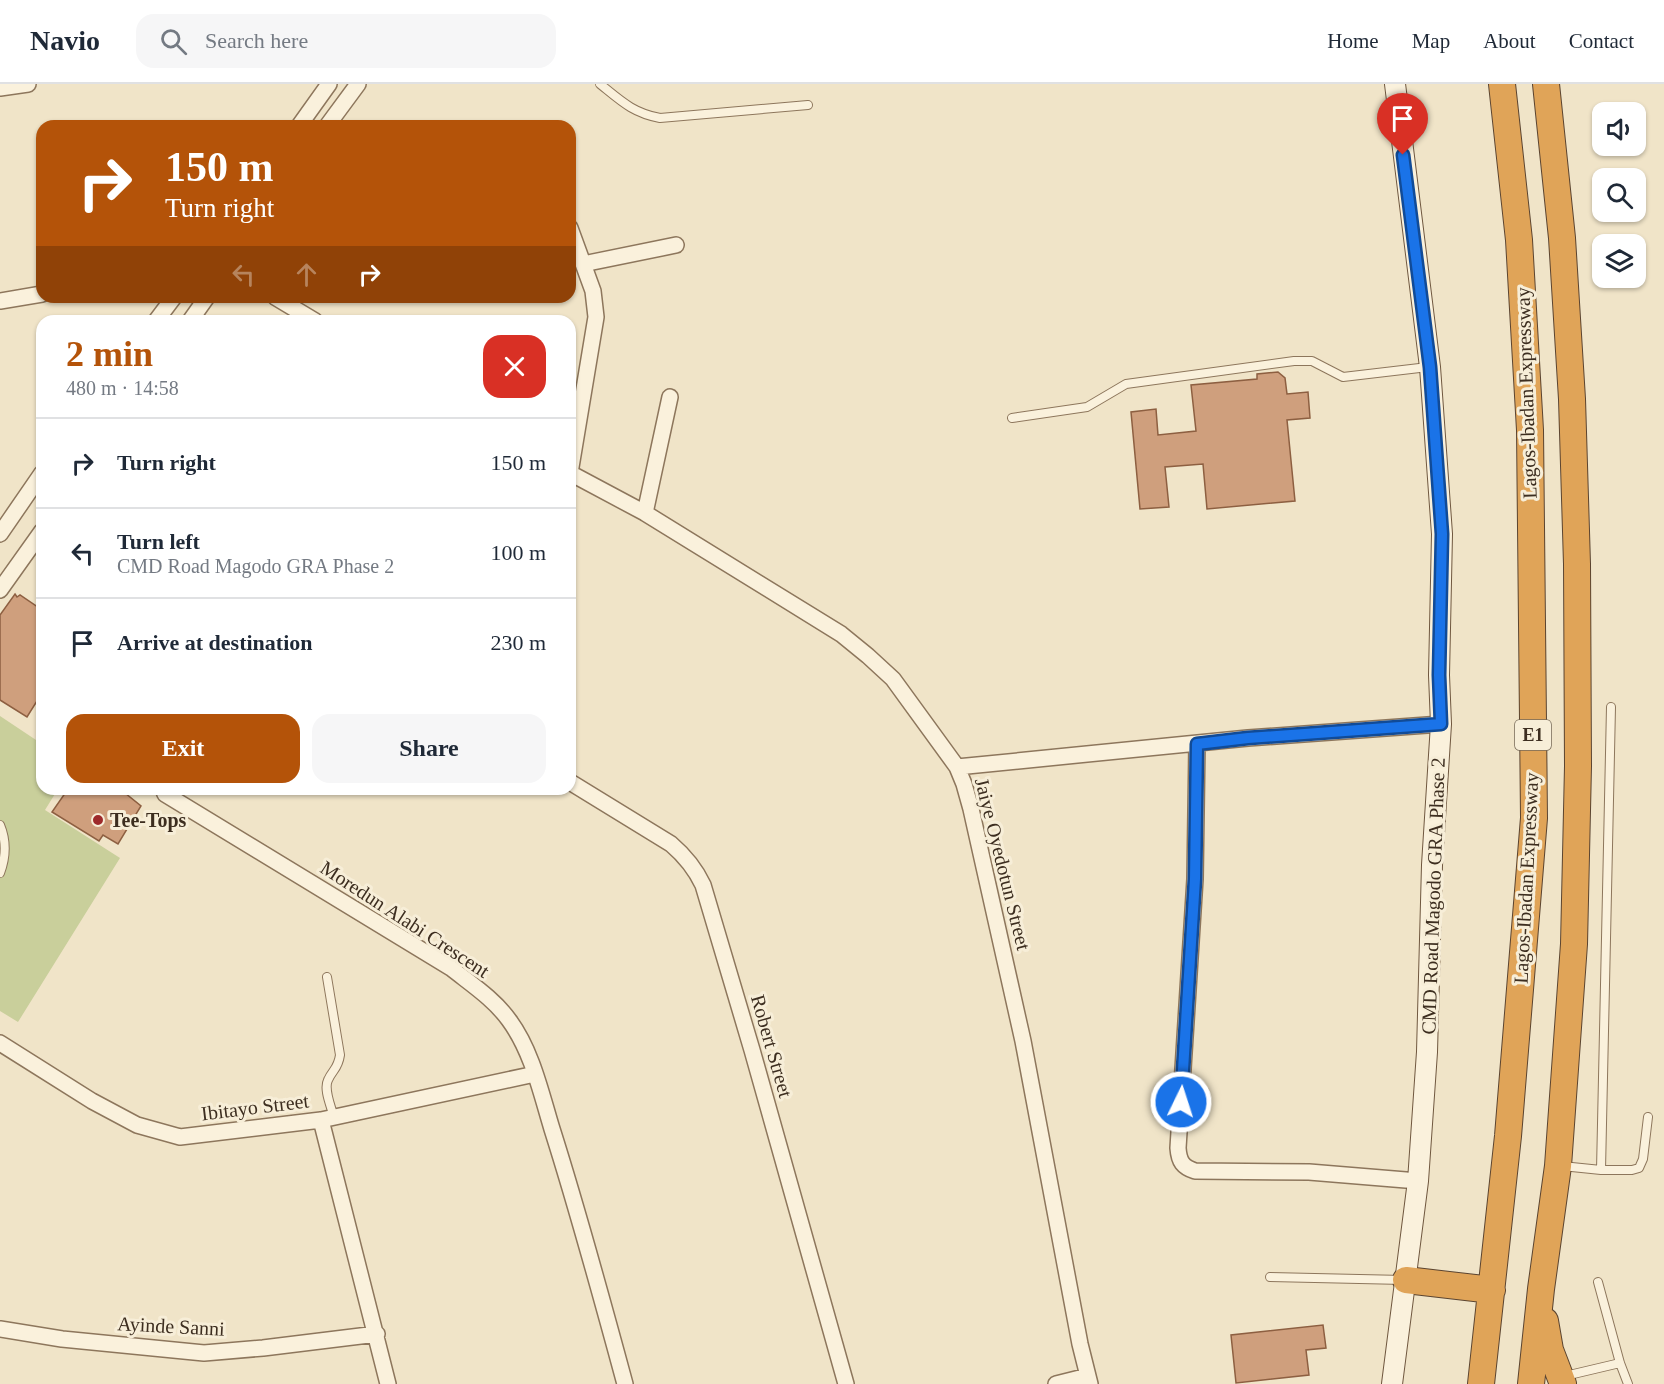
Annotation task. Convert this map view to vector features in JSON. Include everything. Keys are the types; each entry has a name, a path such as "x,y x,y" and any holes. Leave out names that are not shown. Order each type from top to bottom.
{"highway":[{"name":"Lagos-Ibadan Expressway","path":"1480,1372 1492,1290 1509,1136 1534,818 1530,430 1519,240 1502,84"},
{"name":"E1","path":"1531,1384 1558,1166 1574,944 1578,766 1577,564 1572,399 1562,238 1546,84"},
{"path":"1406,1280 1492,1290"},
{"path":"1541,1289 1550,1350 1562,1380"}],"street":[{"path":"0,88 28,84"},
{"path":"303,120 329,84"},
{"path":"331,120 358,84"},
{"name":"CMD Road Magodo GRA Phase 2","path":"1392,1384 1419,1181 1427,1052 1432,865 1441,724 1439,675 1442,534 1430,367 1395,84"},
{"path":"576,245 593,291 596,317 576,437"},
{"path":"583,264 676,245"},
{"path":"0,301 36,295"},
{"path":"285,303 305,315"},
{"path":"645,513 670,397"},
{"name":"Jaiye Oyedotun Street","path":"576,476 645,513 841,634 893,679 957,767 971,809 1023,1041 1080,1344 1089,1380"},
{"path":"0,534 36,483"},
{"path":"0,590 36,539"},
{"path":"957,767 1248,738 1441,724"},
{"path":"1197,744 1195,879 1178,1148 1181,1164 1195,1171 1309,1172 1419,1181"},
{"name":"Robert Street","path":"576,786 671,844 686,857 703,885 846,1384"},
{"name":"Moredun Alabi Crescent","path":"167,795 451,968 485,995 508,1019 523,1042 535,1074 570,1185 625,1384"},
{"name":"Ibitayo Street","path":"0,1043 92,1101 137,1125 180,1137 328,1119 535,1074"},
{"path":"328,1119 388,1384"},
{"name":"Ayinde Sanni","path":"0,1329 62,1339 204,1353 377,1334"},
{"path":"1056,1384 1089,1380"}],"lane":[{"path":"600,84 643,115 660,118 808,105"},
{"path":"1012,418 1087,407 1126,384 1294,361 1311,361 1343,377 1430,367"},
{"path":"1601,1170 1611,707"},
{"path":"0,825 5,846 5,859 0,873"},
{"path":"327,977 340,1054 338,1064 327,1081 328,1119"},
{"path":"1558,1166 1601,1170 1639,1168 1643,1159 1648,1117"},
{"path":"1270,1277 1406,1280"},
{"path":"1598,1282 1628,1384"},
{"path":"1562,1380 1620,1363"}],"green space":[{"path":"0,716 36,740 36,795 54,795 45,810 120,858 18,1022 0,1011"}],"building":[{"path":"1278,372 1285,378 1287,394 1308,392 1310,418 1287,420 1295,501 1207,509 1203,464 1165,467 1169,507 1140,509 1131,412 1156,409 1158,435 1196,431 1191,385 1257,379 1257,374"},
{"path":"15,594 36,606 36,703 27,717 0,700 0,615"},
{"name":"Tee-Tops","path":"64,795 127,795 141,806 118,844 103,835 99,841 52,812"},
{"path":"1323,1325 1326,1348 1306,1350 1309,1375 1236,1383 1231,1335"}],"place":[{"name":"Tee-Tops","path":"98,820"}],"route":[{"path":"1181,1102 1195,879 1197,744 1248,738 1441,724 1439,675 1442,534 1430,367 1403,155"}]}
